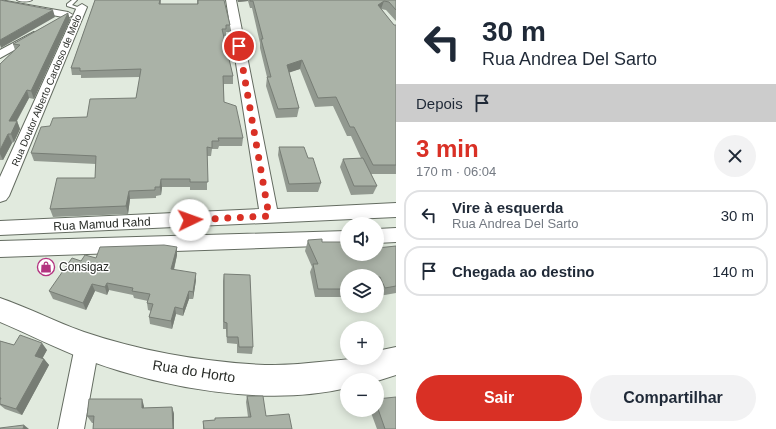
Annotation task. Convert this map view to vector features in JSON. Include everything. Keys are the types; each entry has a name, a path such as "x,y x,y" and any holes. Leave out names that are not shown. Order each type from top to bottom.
{"main road":[{"name":"Rua do Horto","path":"0,310 87,346 161,367 213,376 264,380 295,380 330,376 396,361"}],"street":[{"path":"230,0 269,216"},
{"path":"0,2 68,15"},
{"path":"54,23 68,15 82,4"},
{"name":"Rua Doutor Alberto Cardoso de Melo","path":"0,196 82,4"},
{"path":"0,55 41,31"},
{"name":"Rua Mamud Rahd","path":"0,228 396,210"},
{"path":"384,236 396,236"},
{"name":"Rua Mamud Rahd","path":"0,249 340,238"},
{"path":"71,429 87,346"}],"lane":[{"path":"19,0 30,0"}],"building":[{"path":"0,0 53,10 0,40"},
{"path":"95,0 160,0 159,4 198,4 198,0 224,0 230,25 226,25 226,29 222,29 233,76 223,76 224,102 236,106 243,138 218,138 219,141 212,141 212,148 207,147 208,182 190,182 190,179 161,179 160,187 155,187 155,190 129,191 126,206 50,209 57,178 95,178 96,156 31,153 41,127 50,126 53,118 87,117 90,99 136,98 141,69 80,71 80,68 71,68"},
{"path":"250,0 396,0 396,10 389,2 384,1 378,5 394,25 396,25 396,165 373,165 354,127 350,127 336,97 318,98 302,60 287,65 299,108 278,109 267,77 271,77 261,39 263,39 253,1"},
{"path":"68,13 31,91 27,90 9,121 17,121 11,134 8,134 0,150 0,64 20,45 13,44"},
{"path":"279,147 304,147 308,158 313,158 321,183 289,184"},
{"path":"363,158 377,186 354,186 343,159"},
{"path":"322,239 322,242 340,242 340,261 384,261 384,247 396,246 396,286 385,288 384,269 340,269 340,289 318,289 313,264 318,264 308,240"},
{"path":"164,245 177,247 171,269 196,273 193,292 189,291 183,309 175,307 171,321 149,317 153,304 147,303 150,294 132,291 133,288 107,283 105,287 92,284 83,303 49,291 72,258 81,261 85,255 96,258 100,247"},
{"path":"224,274 250,275 253,347 239,347 238,337 227,337 227,323 224,322"},
{"path":"20,335 42,343 35,356 44,359 16,409 0,404 0,341 14,345"},
{"path":"247,396 263,396 266,416 289,414 292,429 204,429 203,421 215,420 215,418 251,417"},
{"path":"396,397 396,429 385,429 381,417 384,417 384,398"},
{"path":"89,399 142,399 142,408 172,407 173,429 93,429 94,416 87,416"},
{"path":"24,425 23,429 0,429 0,428"}],"place":[{"name":"Consigaz","path":"46,267"}],"route":[{"path":"190,220 269,216 239,46"}]}
